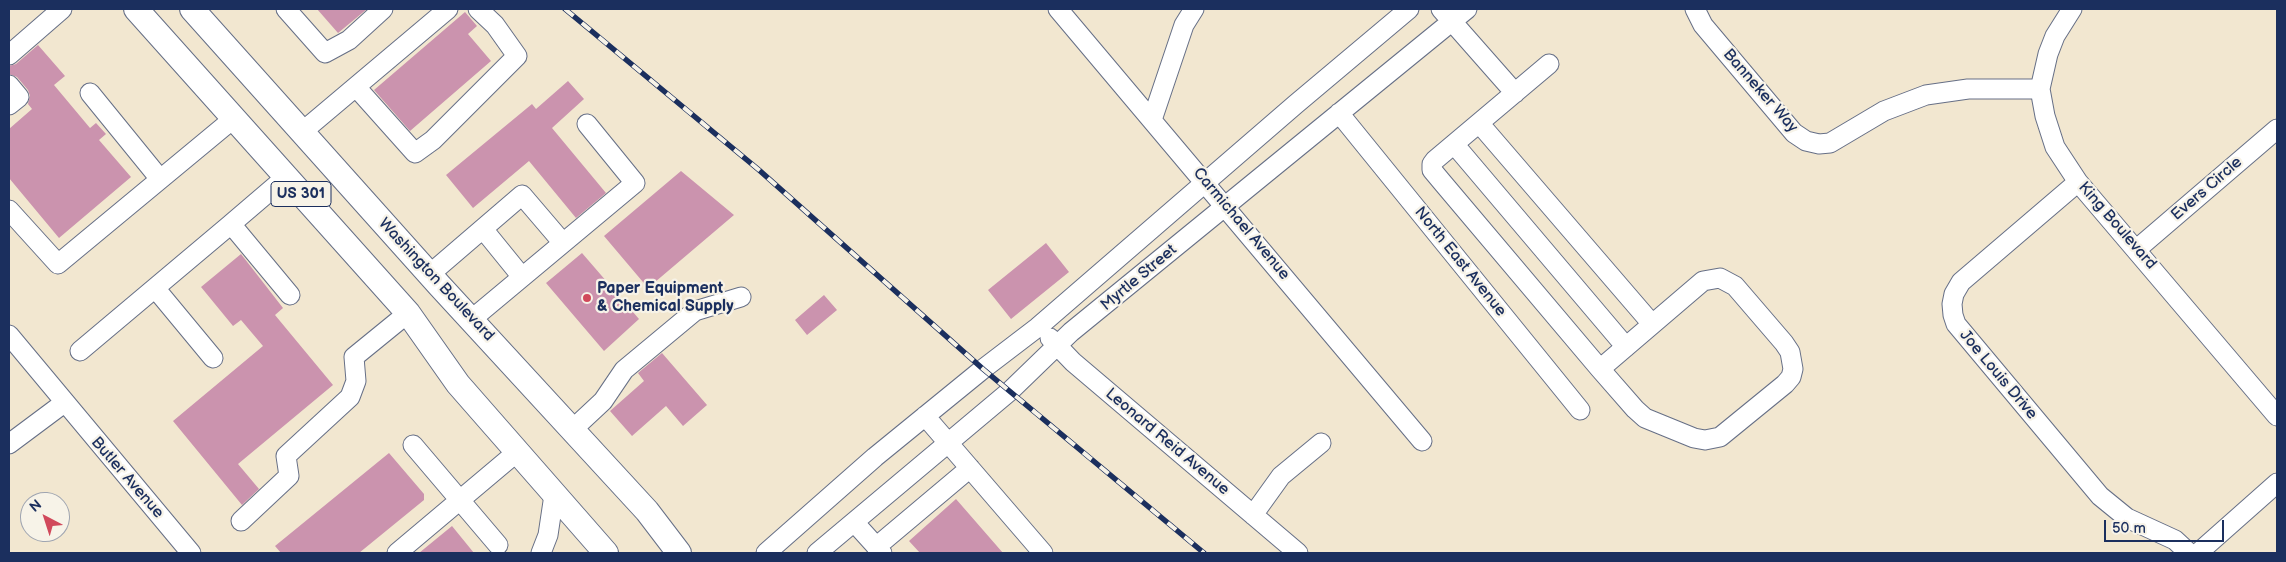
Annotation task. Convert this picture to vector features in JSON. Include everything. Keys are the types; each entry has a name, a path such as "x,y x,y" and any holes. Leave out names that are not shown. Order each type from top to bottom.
{"main road":[{"name":"US 301","path":"136,9 408,312 458,384 606,553"},
{"name":"Washington Boulevard","path":"202,12 302,132 647,511 679,553"}],"street":[{"path":"9,55 62,9"},
{"path":"286,9 325,52 349,40 383,9"},
{"path":"302,132 448,9"},
{"path":"356,87 415,153 433,140 517,56 495,25 478,9"},
{"name":"Carmichael Avenue","path":"1058,9 1226,206 1422,441"},
{"path":"1152,120 1184,25 1194,9"},
{"name":"Myrtle Street","path":"766,553 925,416 1038,327 1410,9"},
{"name":"Myrtle Street","path":"817,553 1010,391 1071,332 1339,113 1447,15 1467,9"},
{"name":"Banneker Way","path":"1695,9 1703,25 1794,133 1806,141 1819,144 1830,143 1884,111 1926,96 1968,89 2040,89"},
{"name":"King Boulevard","path":"2072,9 2063,21 2051,45 2040,89 2045,116 2055,147 2078,182 2137,249 2277,416"},
{"path":"1447,15 1515,93"},
{"path":"1549,64 1435,160 1432,164 1432,170 1600,369 1639,414 1694,438 1705,440 1720,437 1728,433 1784,384 1791,377 1793,369 1790,352 1728,281 1711,278 1703,281 1600,369"},
{"path":"9,85 19,97 9,105"},
{"path":"90,93 160,180"},
{"name":"North East Avenue","path":"1339,113 1580,410"},
{"path":"9,210 58,264 233,119"},
{"path":"1479,123 1652,324"},
{"path":"472,319 635,183 587,124"},
{"name":"Evers Circle","path":"2137,249 2277,129"},
{"path":"1454,144 1626,346"},
{"path":"80,351 286,177"},
{"name":"Joe Louis Drive","path":"2078,182 1961,282 1954,294 1952,304 1953,315 1956,324 2100,496 2127,518 2175,540 2189,553"},
{"path":"430,274 522,195 563,244"},
{"path":"231,224 290,295"},
{"path":"482,229 522,277"},
{"path":"155,288 213,358"},
{"path":"573,429 603,401 624,370 695,311 741,297"},
{"path":"241,521 289,476 286,456 350,397 356,381 354,357 408,312"},
{"name":"Leonard Reid Avenue","path":"1038,327 1073,362 1298,553"},
{"name":"Butler Avenue","path":"9,335 191,553"},
{"path":"9,444 64,403"},
{"path":"925,416 1043,553"},
{"path":"1253,515 1280,476 1320,443"},
{"path":"413,445 498,545"},
{"path":"398,553 517,452"},
{"path":"854,522 879,550 970,468"},
{"path":"2198,553 2277,483"},
{"path":"541,553 548,535 554,495"}],"building":[{"path":"317,9 367,9 338,33"},
{"path":"465,12 477,26 468,34 491,61 410,131 374,90"},
{"path":"38,45 65,76 54,85 90,128 96,123 106,134 99,140 131,177 59,238 9,178 9,129 32,109 28,104 30,96 28,90 17,77 9,74 9,66 16,64"},
{"path":"568,81 584,99 552,128 606,193 576,218 529,161 473,208 446,175 532,104 536,109"},
{"path":"681,171 734,215 648,288 604,236"},
{"path":"1046,243 1069,272 1011,319 988,290"},
{"path":"582,253 639,319 604,351 546,283"},
{"path":"241,254 283,308 275,315 333,385 238,464 259,489 242,505 173,421 263,346 241,320 233,326 201,287"},
{"path":"824,295 837,310 807,335 795,320"},
{"path":"662,353 707,405 683,426 666,406 632,436 610,411 644,381 638,373"},
{"path":"389,453 424,494 424,500 359,553 281,553 275,546"},
{"path":"956,499 1003,553 920,553 909,541"},
{"path":"452,526 474,553 419,553"}],"railway":[{"path":"565,9 759,170 983,369 1204,553"}],"place":[{"name":"Paper Equipment & Chemical Supply","path":"587,298"}]}
